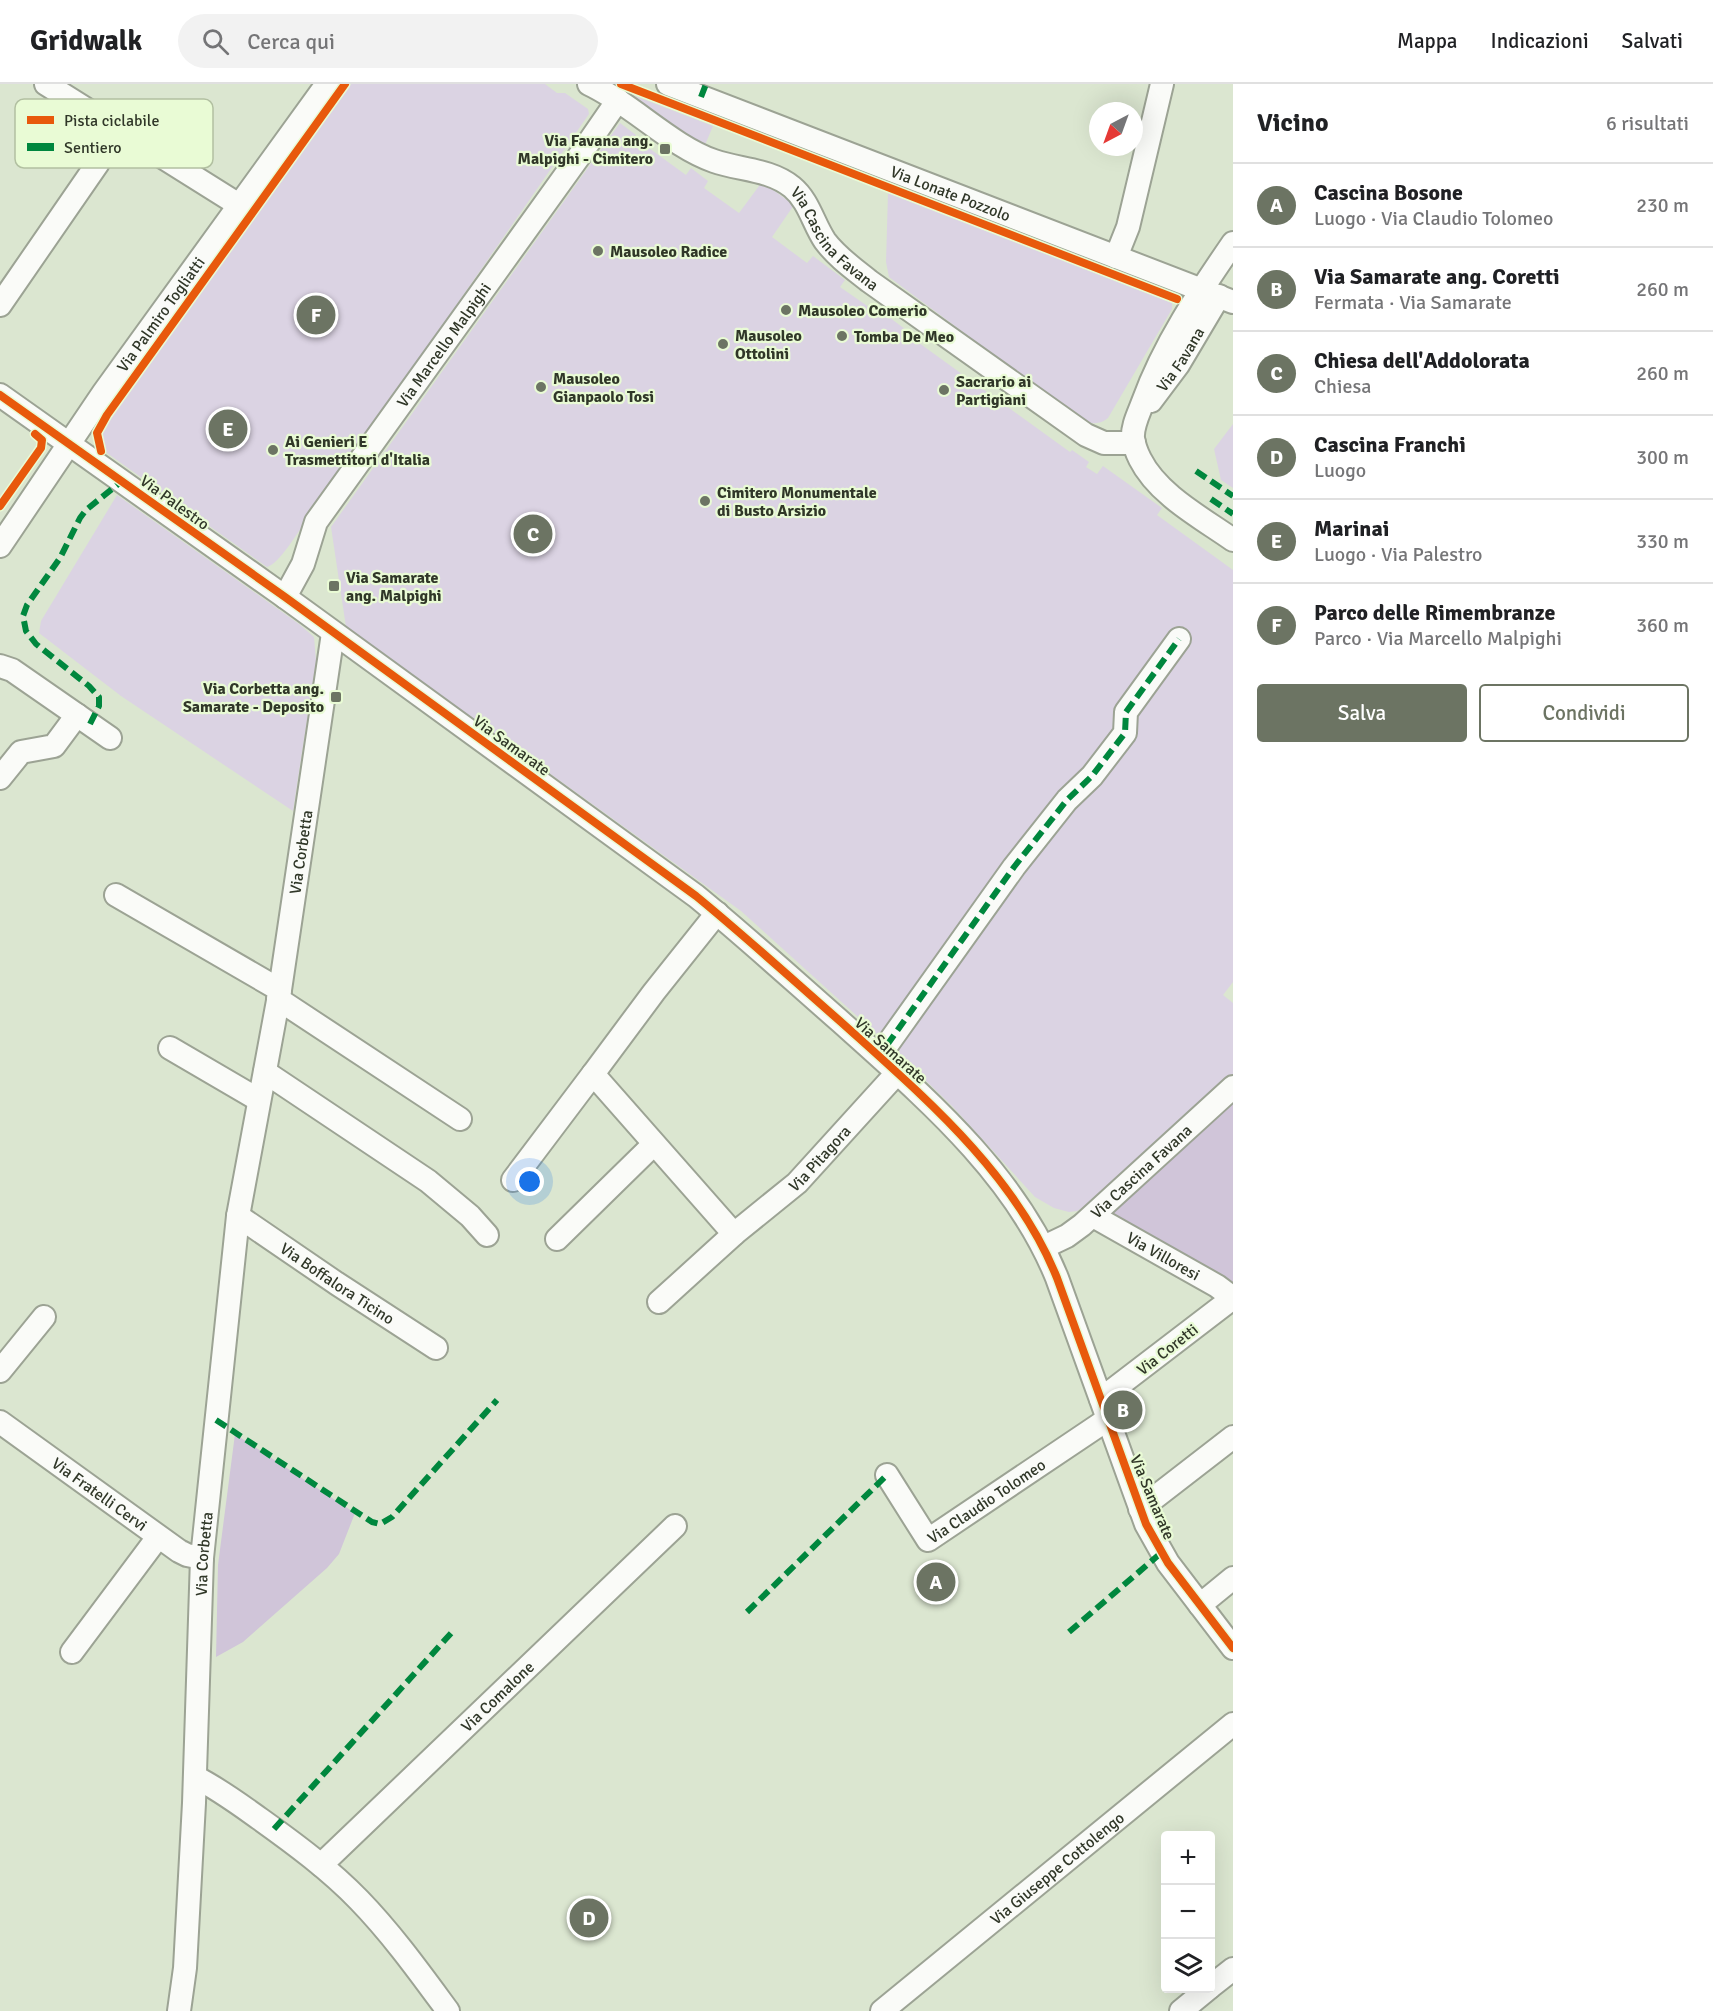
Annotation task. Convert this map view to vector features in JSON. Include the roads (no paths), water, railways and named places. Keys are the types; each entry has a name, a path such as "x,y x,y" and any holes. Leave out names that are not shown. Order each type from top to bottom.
{"street":[{"path":"46,84 70,99"},
{"name":"Via Palmiro Togliatti","path":"0,546 68,443 327,84"},
{"name":"Via Cascina Favana","path":"589,84 618,100 704,158 771,175 786,182 800,195 826,242 840,257 869,281 1086,435 1104,443 1135,430"},
{"name":"Via Lonate Pozzolo","path":"668,84 1217,296"},
{"path":"1116,257 1128,227 1162,84"},
{"name":"Via Marcello Malpighi","path":"285,597 303,564 316,522 618,100"},
{"path":"0,305 95,168"},
{"path":"181,168 240,205"},
{"name":"Via Favana","path":"1135,430 1178,365 1217,296 1233,243"},
{"name":"Via Palestro","path":"0,395 333,633"},
{"path":"1135,430 1141,461 1159,484 1181,503 1233,540"},
{"name":"Via Samarate","path":"333,633 626,843 717,913 897,1073 950,1125 998,1178 1024,1212 1044,1246 1058,1278 1140,1509 1158,1547 1233,1648"},
{"name":"Via Corbetta","path":"179,2011 185,1957 195,1778 202,1558 238,1216 279,994 333,633"},
{"path":"887,1045 1014,867 1067,800 1092,776 1125,733 1126,712 1179,639"},
{"path":"0,651 6,668 110,738"},
{"path":"0,778 21,752 54,746 77,715"},
{"path":"116,895 279,994 460,1119"},
{"path":"513,1179 654,992 717,913"},
{"path":"170,1048 259,1100"},
{"path":"265,1072 428,1181 470,1216 487,1235"},
{"name":"Via Pitagora","path":"659,1302 734,1234 797,1183 897,1073"},
{"path":"593,1074 734,1234"},
{"name":"Via Cascina Favana","path":"1044,1246 1072,1233 1233,1087"},
{"path":"557,1239 654,1144"},
{"name":"Via Villoresi","path":"1093,1215 1217,1286 1233,1298"},
{"name":"Via Boffalora Ticino","path":"238,1216 436,1348"},
{"name":"Via Coretti","path":"1104,1409 1233,1298"},
{"path":"0,1371 44,1317"},
{"name":"Via Claudio Tolomeo","path":"887,1475 928,1540 1104,1409"},
{"name":"Via Fratelli Cervi","path":"0,1422 183,1554 202,1558"},
{"path":"1140,1509 1233,1437"},
{"name":"Via Comalone","path":"321,1865 675,1526"},
{"path":"72,1652 158,1537"},
{"path":"1200,1605 1233,1578"},
{"name":"Via Giuseppe Cottolengo","path":"882,2011 1233,1724"},
{"path":"195,1778 223,1793 321,1865 377,1919 409,1957 448,2011"},
{"path":"1215,1984 1233,1969"},
{"path":"1181,2011 1204,1993"}],"place":[{"name":"Via Favana ang. Malpighi - Cimitero","path":"665,149"},
{"name":"Mausoleo Radice","path":"598,251"},
{"name":"Mausoleo Comerio","path":"786,310"},
{"name":"Parco delle Rimembranze","path":"316,315"},
{"name":"Tomba De Meo","path":"842,336"},
{"name":"Mausoleo Ottolini","path":"723,344"},
{"name":"Mausoleo Gianpaolo Tosi","path":"541,387"},
{"name":"Sacrario ai Partigiani","path":"944,390"},
{"name":"Marinai","path":"228,429"},
{"name":"Ai Genieri E Trasmettitori d'Italia","path":"273,450"},
{"name":"Cimitero Monumentale di Busto Arsizio","path":"705,501"},
{"name":"Chiesa dell'Addolorata","path":"533,534"},
{"name":"Via Samarate ang. Malpighi","path":"334,586"},
{"name":"Via Corbetta ang. Samarate - Deposito","path":"336,697"},
{"name":"Via Samarate ang. Coretti","path":"1123,1410"},
{"name":"Cascina Bosone","path":"936,1582"},
{"name":"Cascina Franchi","path":"589,1918"}]}
